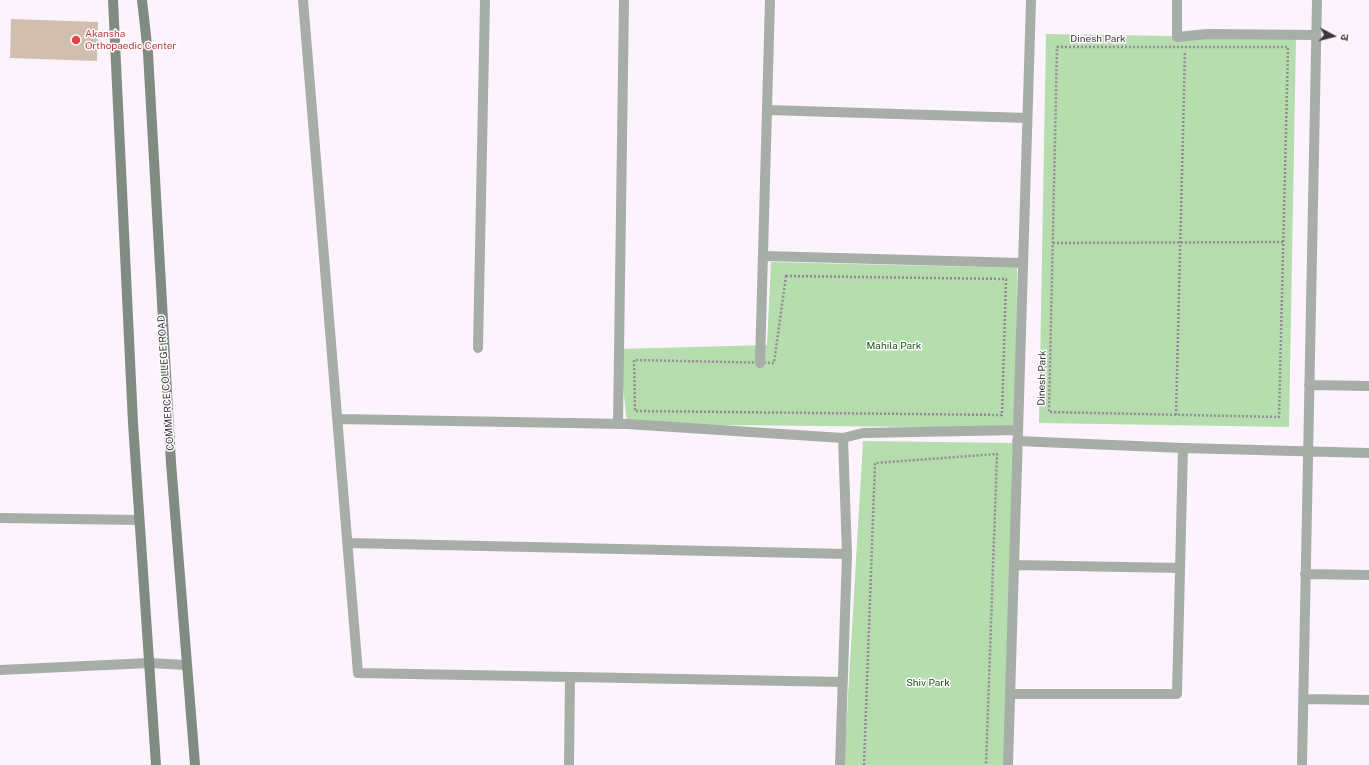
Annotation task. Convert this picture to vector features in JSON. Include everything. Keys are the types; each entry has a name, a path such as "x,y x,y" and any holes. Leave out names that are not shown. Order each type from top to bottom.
{"street":[{"path":"114,0 122,220 139,520 156,765"},
{"name":"COMMERCE COLLEGE ROAD","path":"142,0 148,53 170,448 194,765"},
{"path":"303,0 358,673 843,682"},
{"path":"478,348 485,0"},
{"path":"618,423 624,0"},
{"path":"760,363 770,0"},
{"path":"1008,765 1031,0"},
{"path":"1177,0 1177,37 1207,34 1316,35"},
{"path":"1302,765 1317,0"},
{"path":"768,110 1027,118"},
{"path":"764,256 1023,263"},
{"path":"1309,385 1369,386"},
{"path":"337,419 618,423 843,438 863,433 1018,430"},
{"path":"840,765 847,554 843,438"},
{"path":"1017,441 1183,448 1369,453"},
{"path":"1010,694 1177,694 1183,448"},
{"path":"0,518 139,520"},
{"path":"348,543 847,554"},
{"path":"1014,565 1180,568"},
{"path":"1305,574 1369,575"},
{"path":"0,670 149,663 186,665"},
{"path":"569,765 570,677"},
{"path":"1303,699 1369,700"}],"path":[{"name":"Dinesh Park","path":"1057,47 1185,47 1288,47 1279,417 1049,412 1057,47"},
{"path":"1176,415 1185,47"},
{"path":"1053,243 1283,242"},
{"path":"786,276 1006,279 1002,415 635,410 634,360 760,363 774,363 786,276"},
{"path":"864,765 875,463 997,454 986,765"}],"green space":[{"path":"1046,34 1296,38 1289,427 1039,423"},
{"name":"Mahila Park","path":"771,262 1017,268 1016,428 627,424 619,349 767,345"},
{"name":"Shiv Park","path":"863,441 1014,443 1006,765 844,765"}],"building":[{"path":"11,19 98,22 97,61 10,58"}],"place":[{"name":"Akansha Orthopaedic Center","path":"76,40"}]}
